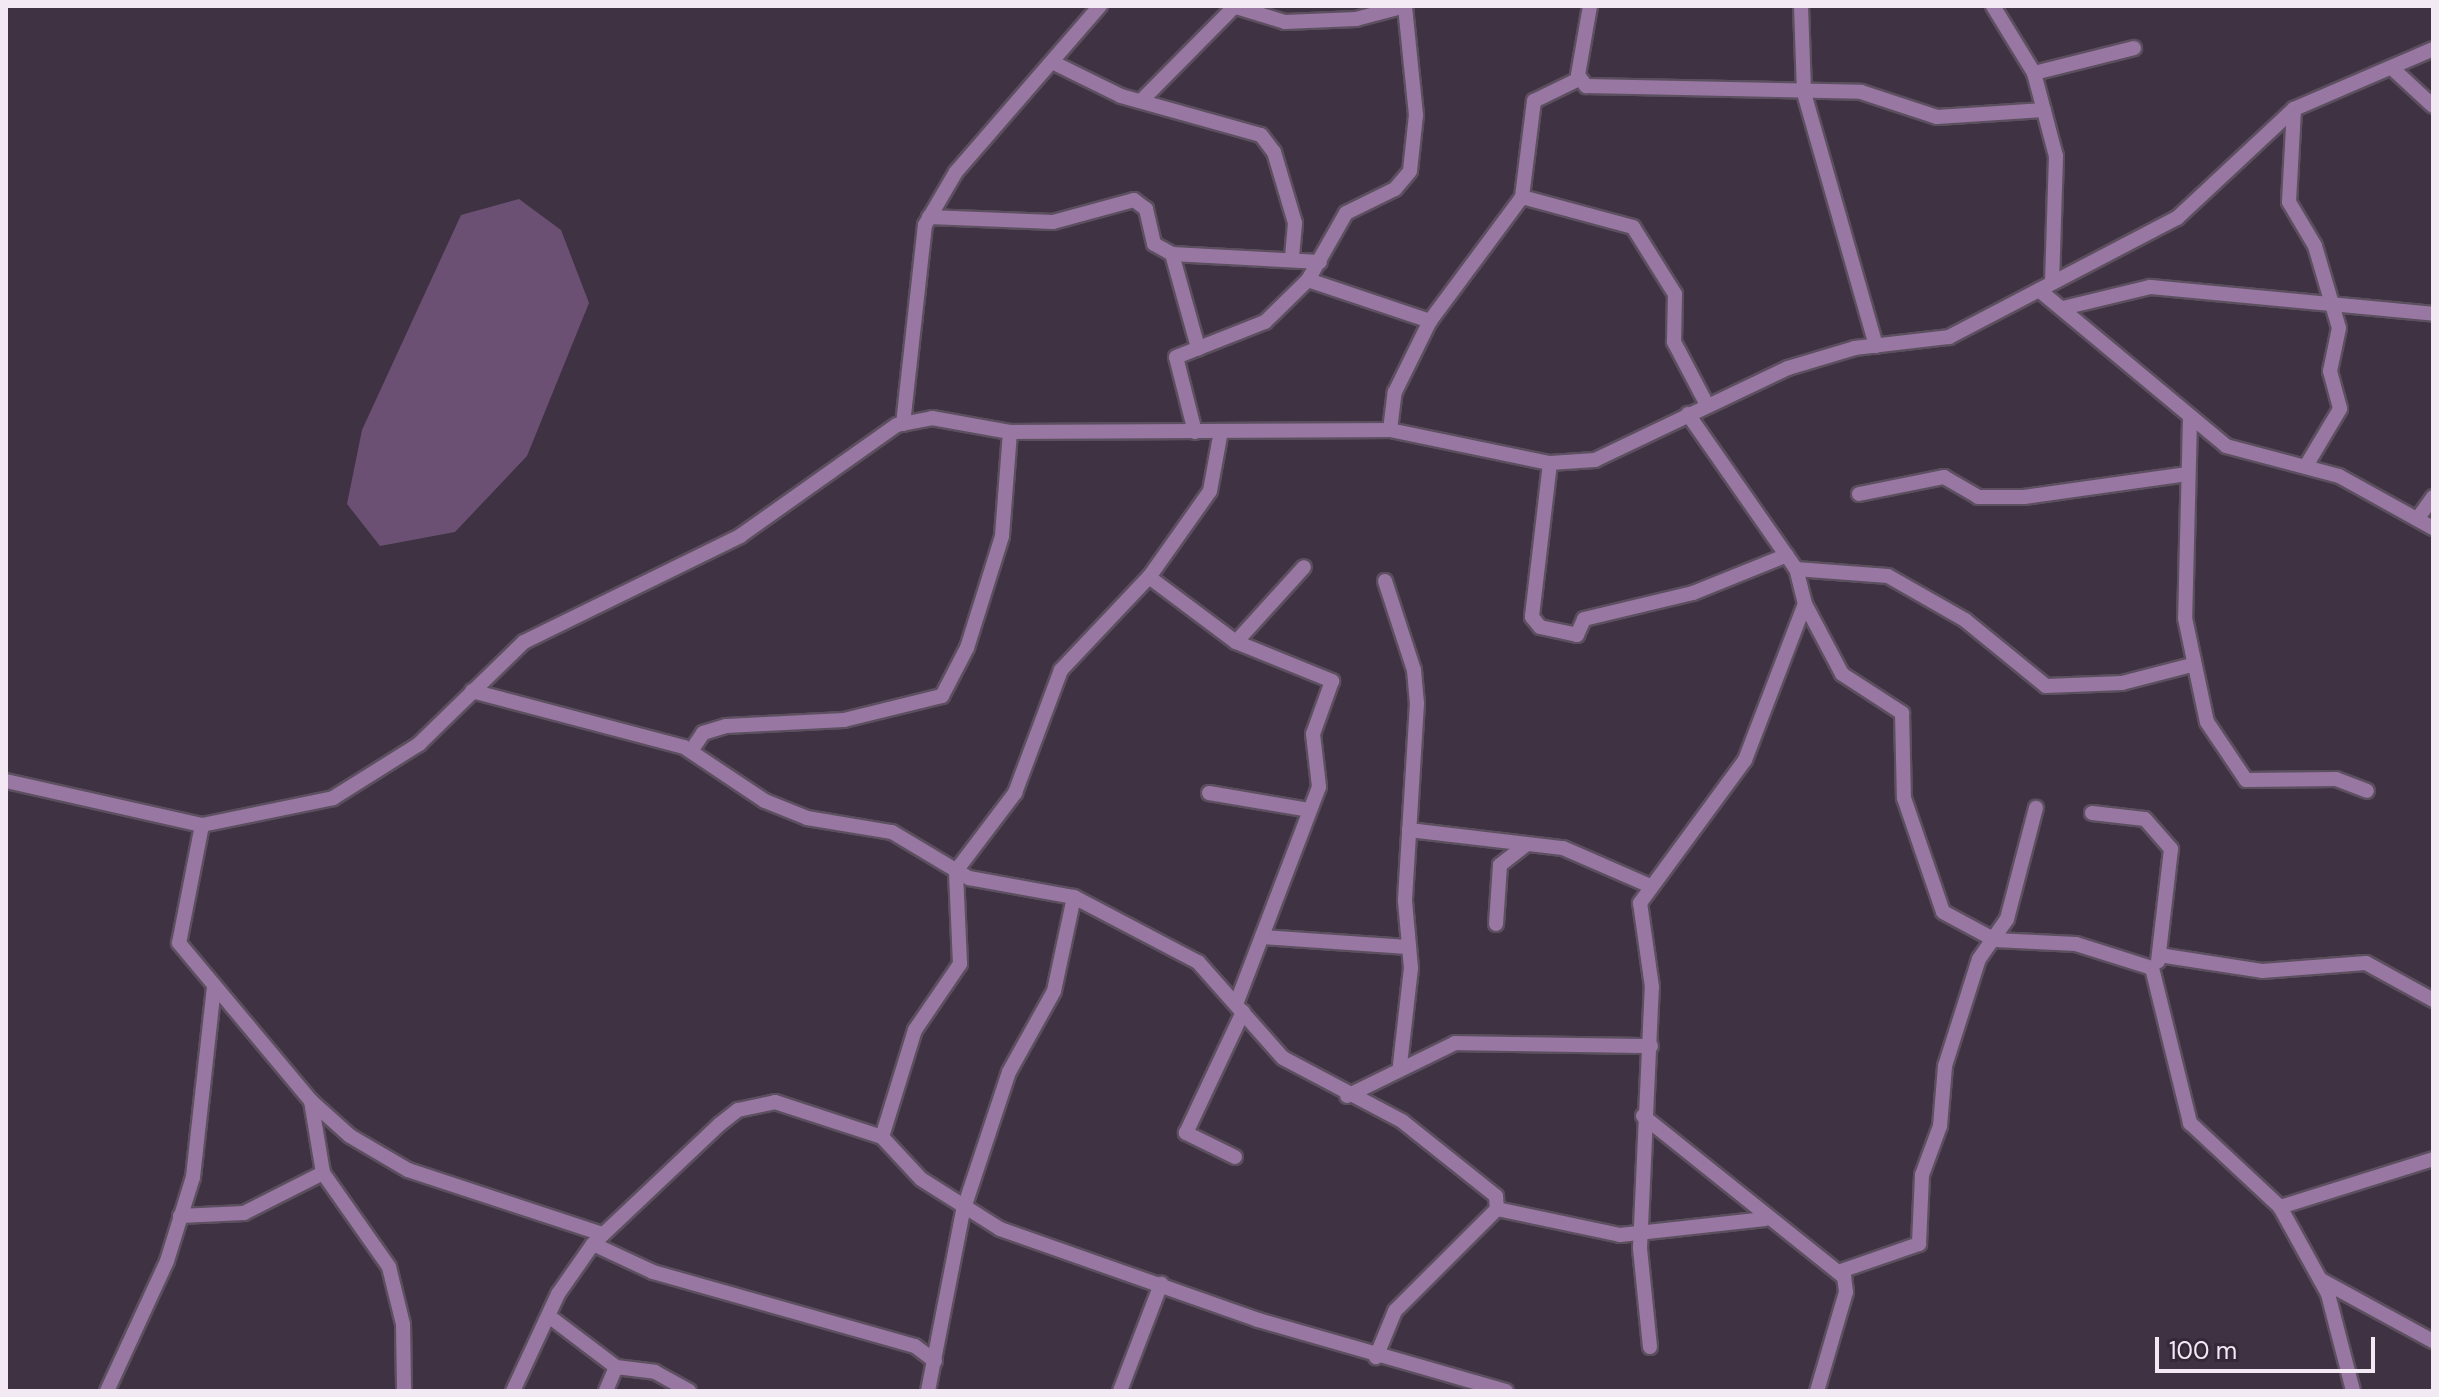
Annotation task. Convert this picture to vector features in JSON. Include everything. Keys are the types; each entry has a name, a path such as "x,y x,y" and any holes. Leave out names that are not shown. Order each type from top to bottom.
{"street":[{"path":"903,424 929,217 956,172 1100,6"},
{"path":"1142,100 1234,7 1285,22 1356,19 1405,6 1416,115 1410,171 1395,189 1346,213 1308,280 1265,322 1174,360 1195,432"},
{"path":"1579,79 1591,6"},
{"path":"1801,6 1804,93 1876,346"},
{"path":"1993,6 2034,73 2056,156 2052,280"},
{"path":"2034,73 2134,48"},
{"path":"6,781 202,825 310,806 361,786 524,642 740,536 876,436 903,424 932,418 1010,432 1390,430 1550,463 1595,460 1706,403 1815,358 1876,346 1949,337 2039,290 2052,280 2177,218 2294,109 2393,69 2433,49"},
{"path":"1052,62 1142,100 1261,135 1274,152 1295,223 1292,257"},
{"path":"2393,69 2433,106"},
{"path":"1390,430 1395,392 1430,321 1522,197 1534,101 1579,79 1617,89 1889,96 1937,117 2044,110"},
{"path":"2294,109 2290,206 2315,246 2339,332 2330,377 2340,409 2306,466"},
{"path":"1522,197 1633,227 1675,294 1674,342 1706,403"},
{"path":"929,217 1053,222 1134,200 1146,209 1154,244 1172,254 1292,257 1320,262"},
{"path":"1172,254 1198,348"},
{"path":"1308,280 1430,321"},
{"path":"2063,308 2126,288 2333,303 2433,314"},
{"path":"2039,290 2190,419 2239,452 2306,466 2418,518 2433,528"},
{"path":"1688,414 1796,569 1805,604 1842,674 1902,713 1904,798 1932,895 1949,918 1995,940 2076,944 2133,957 2154,972"},
{"path":"2190,419 2187,474 2192,665 2203,715 2240,776 2278,784 2336,779 2367,791"},
{"path":"882,1137 915,1030 960,964 956,871 1015,793 1061,670 1149,577 1210,491 1221,431"},
{"path":"691,751 703,733 726,726 844,720 942,696 967,648 1002,536 1010,432"},
{"path":"1550,463 1532,617 1540,627 1577,635 1584,619 1693,593 1787,555"},
{"path":"1859,494 1944,477 1978,497 2024,497 2187,474"},
{"path":"2418,518 2433,497"},
{"path":"1236,642 1304,567"},
{"path":"1796,569 1888,576 1965,620 2046,686 2122,683 2192,665"},
{"path":"1149,577 1236,642 1330,676 1313,734 1321,777 1262,937 1240,1007 1186,1133 1235,1157"},
{"path":"1385,581 1415,679 1408,947 1400,1064"},
{"path":"1650,1347 1641,1235 1643,1116 1651,1046 1652,987 1639,910 1648,885 1745,760 1805,604"},
{"path":"472,691 691,751 765,801 807,818 892,832 956,871 1002,888 1074,897 1190,957 1240,1007 1283,1058 1347,1096 1402,1121 1462,1164 1496,1196 1497,1209"},
{"path":"1209,793 1309,810"},
{"path":"1838,1272 1919,1244 1922,1175 1940,1126 1945,1066 1979,959 1995,940 2036,808"},
{"path":"2092,813 2145,819 2171,849 2159,955 2154,972 2190,1123 2280,1207 2321,1280 2353,1391"},
{"path":"202,825 177,924 181,947 311,1101 350,1136 408,1170 598,1239 653,1272 915,1346 935,1361"},
{"path":"1409,830 1578,853 1648,885"},
{"path":"1496,924 1500,865 1527,845"},
{"path":"928,1391 963,1211 1009,1072 1054,991 1074,897"},
{"path":"1262,937 1408,947"},
{"path":"2159,955 2262,971 2361,963 2433,1000"},
{"path":"107,1391 167,1261 196,1158 214,986"},
{"path":"1347,1096 1400,1064 1470,1040 1651,1046"},
{"path":"311,1101 323,1173 389,1267 403,1324 404,1391"},
{"path":"513,1391 550,1317 598,1239 720,1124 753,1104 792,1104 882,1137 963,1211 1161,1284 1376,1357 1506,1391"},
{"path":"1643,1116 1765,1219 1838,1272 1846,1292 1817,1391"},
{"path":"2280,1207 2433,1159"},
{"path":"180,1216 244,1213 323,1173"},
{"path":"1497,1209 1641,1235 1765,1219"},
{"path":"1376,1357 1408,1295 1497,1209"},
{"path":"2321,1280 2433,1341"},
{"path":"1120,1391 1161,1284"},
{"path":"550,1317 616,1367 655,1372 689,1391"},
{"path":"606,1391 616,1367"}],"shaded area":[{"path":"519,199 561,230 589,303 527,456 455,532 380,546 347,504 362,430 461,215"}]}
